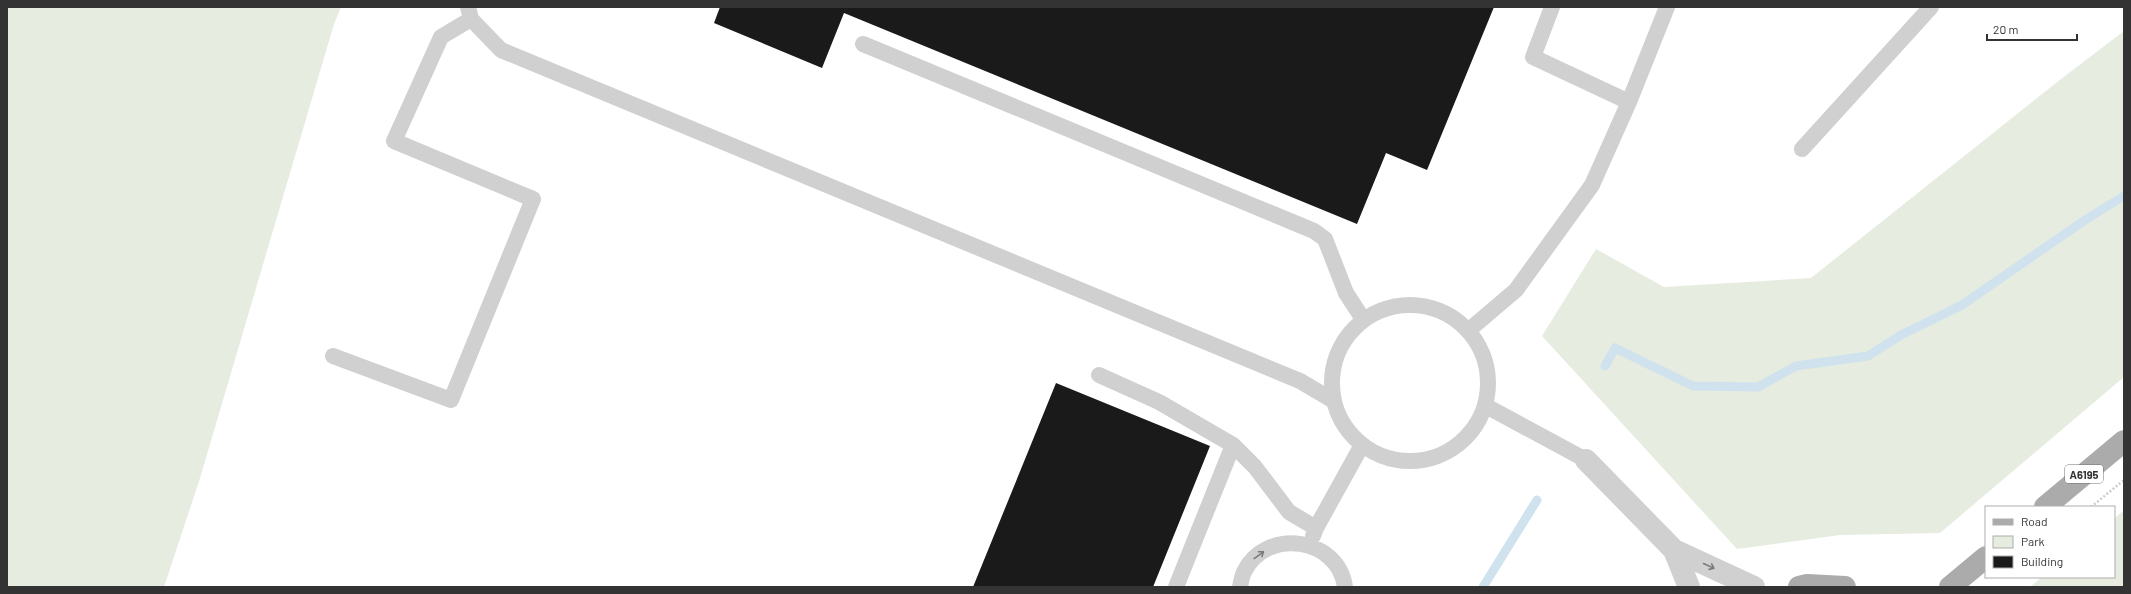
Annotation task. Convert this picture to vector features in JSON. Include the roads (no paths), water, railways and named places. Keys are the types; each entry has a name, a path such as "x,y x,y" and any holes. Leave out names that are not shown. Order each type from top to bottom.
{"main road":[{"name":"A6195","path":"2046,506 2124,440"},
{"path":"1950,587 1985,558"},
{"path":"1799,587 1807,585 1845,587"}],"street":[{"path":"1586,460 1674,550 1754,587"},
{"path":"1674,550 1689,587"}],"lane":[{"path":"1552,7 1533,57 1629,102"},
{"path":"1469,330 1516,290 1592,185 1629,102 1667,7"},
{"path":"1802,149 1931,7"},
{"path":"333,356 451,400 533,199 394,141 441,38 469,13 501,50 1293,378 1334,401"},
{"path":"863,44 1314,231 1325,239 1346,294 1363,319"},
{"path":"1418,304 1446,312 1469,330 1483,353 1489,379 1486,406 1475,429 1457,446 1434,458 1409,461 1384,457 1362,444 1344,425 1334,401 1332,378 1336,356 1347,336 1363,319 1389,306 1418,304"},
{"path":"1099,375 1159,402 1233,445 1255,467 1289,512 1316,528"},
{"path":"1486,406 1586,460"},
{"path":"1310,545 1316,528 1362,444"},
{"path":"1176,587 1233,445"},
{"path":"1240,587 1244,572 1255,557 1271,546 1291,542 1310,545 1325,552 1336,564 1344,579 1345,587"}],"waterway":[{"path":"1605,366 1615,348 1693,386 1758,387 1796,366 1868,356 1901,335 1962,305 2085,220 2124,196"},
{"path":"1483,587 1537,500"}]}
